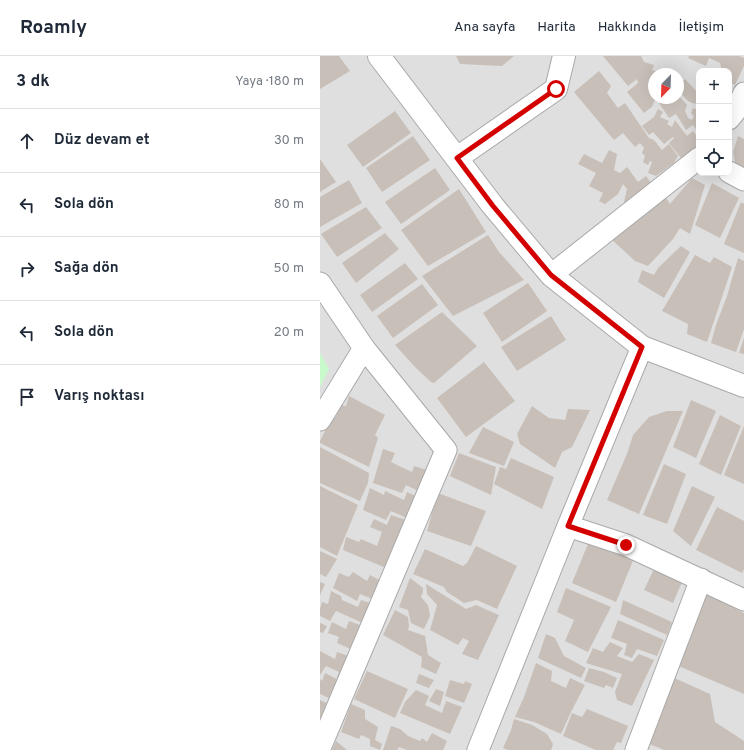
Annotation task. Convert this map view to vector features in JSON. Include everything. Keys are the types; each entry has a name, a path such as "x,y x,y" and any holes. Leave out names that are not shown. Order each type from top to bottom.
{"street":[{"path":"379,56 493,206 551,275 642,347 744,386"},
{"path":"457,158 556,89 564,56"},
{"path":"732,115 744,93"},
{"path":"551,275 696,160"},
{"path":"732,174 744,180"},
{"path":"320,284 364,348 446,450 320,748"},
{"path":"478,750 642,347"},
{"path":"320,420 364,348"},
{"path":"568,526 626,545 744,600"},
{"path":"636,750 701,579"}],"shaded area":[{"path":"320,56 744,56 744,750 320,750"}],"green space":[{"path":"320,353 329,369 320,387"}],"building":[{"path":"320,56 339,56 350,71 320,89"},
{"path":"456,56 514,56 502,66 460,64"},
{"path":"603,56 641,56 644,62 654,65 653,68 648,68 648,104 653,104 652,107 644,113 627,92 638,83 637,79 628,86"},
{"path":"689,56 739,56 744,58 744,66 735,85 732,84 732,68 721,68 720,63 709,58 706,66 688,58"},
{"path":"599,71 611,86 607,93 618,108 625,103 649,138 654,140 662,150 669,144 678,156 674,163 656,176 648,173 652,162 650,161 648,165 643,162 645,156 642,153 644,148 640,143 635,147 623,133 614,140 574,92"},
{"path":"685,79 696,91 695,104 688,101 684,97"},
{"path":"684,102 687,105 685,111 688,118 692,120 694,116 691,113 693,108 696,109 696,130 693,125 686,130 676,114 669,118 660,104 684,104"},
{"path":"658,109 663,112 660,117 669,121 667,124 672,127 675,120 687,136 693,131 696,135 696,150 684,159 681,158 669,143 674,138 673,137 664,144 653,132 649,135 642,126 654,117"},
{"path":"395,111 411,133 363,167 347,145"},
{"path":"413,136 430,160 382,192 366,168"},
{"path":"738,136 744,139 744,171 736,166 733,152"},
{"path":"609,150 617,154 614,170 620,173 627,167 638,182 646,176 654,187 627,207 624,202 627,189 623,184 618,194 605,204 599,201 603,193 589,186 596,173 578,164 584,154 602,163"},
{"path":"320,159 336,182 320,192"},
{"path":"435,168 450,190 401,224 385,202"},
{"path":"692,178 705,185 690,234 680,228 673,239 648,266 635,261 610,238 663,193 670,204"},
{"path":"349,180 362,203 320,227 320,197"},
{"path":"712,183 739,198 720,238 695,225"},
{"path":"459,189 486,232 428,266 401,230"},
{"path":"741,202 744,204 744,253 724,244"},
{"path":"366,207 382,228 337,257 321,234"},
{"path":"385,233 399,249 356,283 342,263"},
{"path":"488,235 499,252 524,280 453,316 422,276"},
{"path":"681,246 690,252 664,298 638,282 642,270 654,275 658,268"},
{"path":"695,255 710,263 714,257 732,267 707,342 687,334 688,324 662,311"},
{"path":"738,258 744,261 744,329 736,352 711,343"},
{"path":"405,263 418,279 372,312 360,295"},
{"path":"528,283 547,311 502,342 483,313"},
{"path":"422,284 438,305 393,338 377,316"},
{"path":"442,312 477,346 434,383 416,368 395,345"},
{"path":"551,316 566,340 517,371 501,347"},
{"path":"744,338 744,354 739,353"},
{"path":"484,362 515,401 466,437 437,398"},
{"path":"349,396 385,415 375,435 378,438 369,467 320,443 331,419 336,417 340,405 346,406"},
{"path":"691,400 716,411 696,458 673,447"},
{"path":"532,406 549,418 565,420 568,409 590,410 572,447 562,452 555,468 520,444 517,434"},
{"path":"667,411 683,411 639,514 607,500 627,454 633,435 649,417"},
{"path":"720,415 741,426 721,475 699,464"},
{"path":"744,426 744,484 724,475"},
{"path":"483,427 514,442 504,466 469,453"},
{"path":"320,447 369,473 368,483 360,501 320,483"},
{"path":"383,449 395,453 391,462 412,472 414,466 427,470 418,491 406,485 402,493 373,483"},
{"path":"459,453 496,467 491,495 450,476"},
{"path":"511,458 554,477 542,509 494,484 500,467 506,469"},
{"path":"664,464 686,474 667,524 643,515"},
{"path":"320,486 358,505 337,556 320,547"},
{"path":"692,486 715,497 691,546 673,531"},
{"path":"370,488 384,495 385,491 404,500 407,492 416,496 407,518 391,511 386,520 363,510"},
{"path":"438,493 486,511 471,546 427,531"},
{"path":"717,507 744,521 744,569 742,573 696,550"},
{"path":"391,515 406,520 386,568 343,550 346,537 359,542 361,539 377,546 382,532 370,527 374,519 387,525"},
{"path":"590,539 635,556 616,602 572,583"},
{"path":"476,546 517,566 497,609 477,600 464,603 447,592 444,587 413,574 425,549 463,566 467,563"},
{"path":"320,551 337,559 326,577 320,574"},
{"path":"654,569 682,582 673,603 644,590"},
{"path":"353,572 367,581 370,575 383,582 375,600 360,594 357,601 333,588 339,573 349,577"},
{"path":"410,578 423,588 421,597 428,605 430,616 424,629 411,623 408,610 399,607"},
{"path":"320,582 325,584 320,595"},
{"path":"426,584 466,609 476,605 499,615 478,660 462,654 469,641 463,638 458,645 430,630 437,605 427,594"},
{"path":"566,588 611,607 588,652 565,641 574,620 557,612"},
{"path":"331,591 341,596 342,600 358,607 361,600 373,604 365,624 336,611 330,621 320,616 322,602 328,604"},
{"path":"702,592 744,613 744,694 674,664"},
{"path":"623,600 672,622 667,635 620,614"},
{"path":"395,610 408,617 408,630 425,636 428,655 441,663 436,674 421,667 422,657 383,635"},
{"path":"618,620 664,640 657,656 637,649 632,658 624,655 627,644 611,638"},
{"path":"349,621 363,626 353,650 337,643 339,637 328,633 332,622 346,629"},
{"path":"320,623 327,626 323,633 320,632"},
{"path":"546,634 555,638 564,656 586,668 581,678 538,658"},
{"path":"610,642 623,648 617,656 632,662 639,654 654,660 632,706 617,700 615,692 622,674 586,663 593,648 603,652"},
{"path":"320,651 335,659 337,652 351,657 342,680 337,677 339,672 326,666 320,675"},
{"path":"536,663 552,671 551,681 566,688 570,678 585,685 561,734 534,722 515,717"},
{"path":"589,668 604,672 617,678 613,688 606,685 604,688 584,681"},
{"path":"367,671 408,689 395,718 354,699"},
{"path":"325,673 339,680 331,699 320,694 320,679 322,681"},
{"path":"419,674 434,680 429,688 416,683"},
{"path":"672,677 710,694 715,722 744,741 744,750 664,750 642,741"},
{"path":"450,680 464,684 465,681 472,684 464,703 445,696"},
{"path":"436,689 444,692 440,706 429,701"},
{"path":"416,690 429,696 425,705 442,713 446,701 462,707 450,734 400,713 405,702"},
{"path":"320,700 329,704 320,728"},
{"path":"351,704 365,710 365,719 378,727 375,740 382,744 380,750 370,746 370,739 361,735 359,739 341,732"},
{"path":"587,709 628,726 621,743 617,742 613,750 596,750 563,736 572,713 582,717"},
{"path":"514,719 532,725 547,734 553,744 551,750 508,750 503,748"},
{"path":"391,726 400,729 408,736 420,741 422,738 427,742 432,733 447,741 443,750 407,750 399,747 397,750 383,750"},
{"path":"336,741 347,750 332,750"}],"route":[{"path":"556,89 457,158 493,206 551,275 642,347 568,526 626,545"}]}
